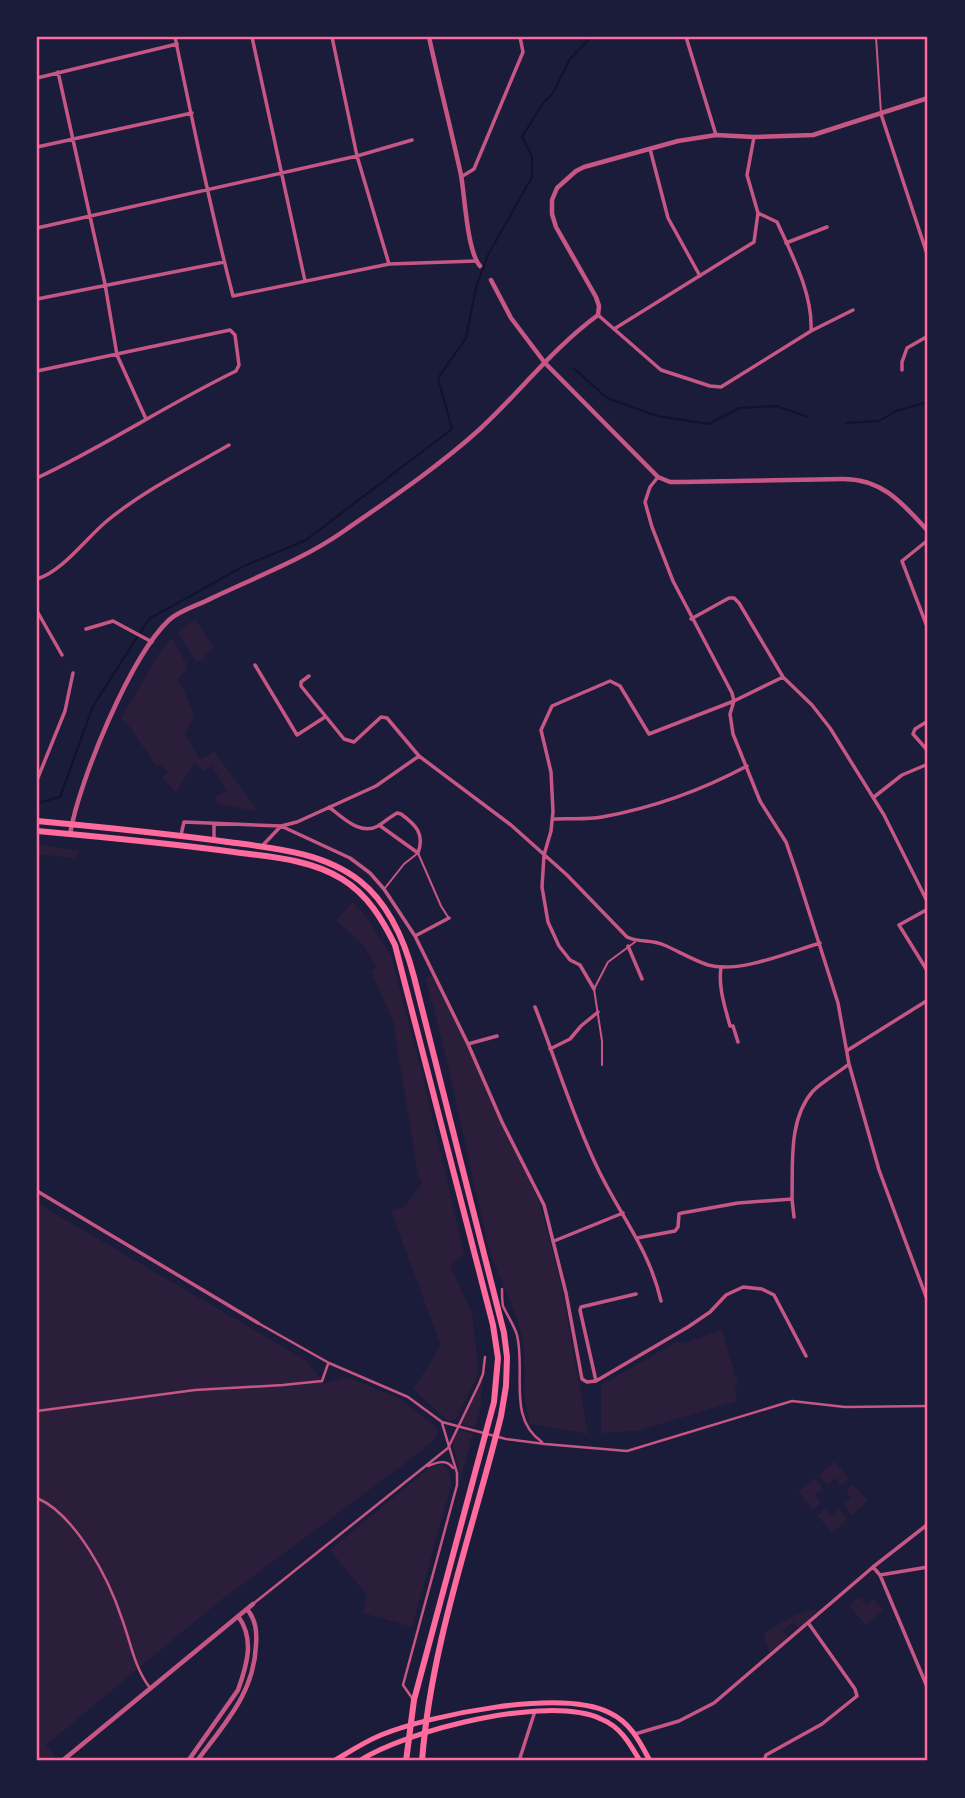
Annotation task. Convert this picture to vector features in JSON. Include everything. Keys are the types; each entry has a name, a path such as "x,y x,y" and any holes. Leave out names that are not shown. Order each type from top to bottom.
{"main road":[{"path":"37,821 181,835 315,857 349,873 377,897 402,940 414,977 504,1333 507,1357 504,1402 433,1679 422,1761"},
{"path":"37,831 187,845 282,859 322,869 360,892 374,907 395,945 472,1237 498,1358 494,1402 414,1700 406,1761"},
{"path":"334,1761 381,1735 425,1721 509,1707 556,1703 591,1706 617,1717 635,1734 650,1761"},
{"path":"509,1707 509,1715"},
{"path":"359,1761 408,1737 462,1722 535,1711 581,1713 599,1718 618,1729 640,1761"}],"street":[{"path":"175,37 206,190 233,296 389,264 478,264 429,37"},
{"path":"252,37 305,281"},
{"path":"332,37 357,156 389,264"},
{"path":"461,177 474,169 523,52 520,37"},
{"path":"686,37 716,135"},
{"path":"37,78 177,44"},
{"path":"58,72 105,284 117,355 146,419"},
{"path":"70,834 73,815 87,774 127,682 170,618 313,550 342,533 458,449 508,402 557,348 598,315 596,298 555,228 552,215 552,200 557,188 576,171 678,141 716,135 813,135 928,98"},
{"path":"37,147 192,113"},
{"path":"881,114 928,257"},
{"path":"614,329 751,245 755,239 758,213 747,175 754,137"},
{"path":"37,228 357,156 412,140"},
{"path":"650,149 668,218 700,276"},
{"path":"758,213 777,222 812,315 811,331"},
{"path":"786,243 827,227"},
{"path":"37,299 224,262"},
{"path":"491,280 511,318 545,363 658,477 670,482 864,481 895,496 928,531"},
{"path":"598,315 667,374 722,387 811,331 853,310"},
{"path":"37,371 230,330 235,335 239,365 236,371 191,393 84,456 37,478"},
{"path":"902,370 907,348 928,336"},
{"path":"37,579 55,569 107,520 142,495 229,445"},
{"path":"658,477 650,487 645,502 652,527 673,581 734,701 730,714 733,734 760,801 786,842 838,1003 849,1064 878,1167 926,1289 928,1302"},
{"path":"928,540 902,561 928,629"},
{"path":"691,619 729,598 734,598 783,677 812,705 830,728 873,797 928,903"},
{"path":"37,611 62,655"},
{"path":"86,629 113,621 152,642"},
{"path":"255,665 297,735 325,717"},
{"path":"37,780 65,711 73,673"},
{"path":"309,676 300,684 325,717 349,742 354,742 384,716 419,756 511,825 567,875 627,937 636,941 661,943 708,965 721,967 741,965 820,943"},
{"path":"594,989 580,965 569,960 559,946 548,922 542,887 544,855 553,819 551,772 541,730 552,706 610,681 620,686 649,734 734,701 783,677"},
{"path":"928,721 915,729 913,734 928,751"},
{"path":"181,835 184,822 282,826 297,822 376,786 419,756"},
{"path":"873,797 902,775 928,764"},
{"path":"553,819 600,817 649,806 697,789 747,766"},
{"path":"329,807 360,828 369,829 379,825 397,813 405,816 421,835 422,842 418,853 379,825"},
{"path":"214,824 214,840"},
{"path":"262,847 266,839 282,826"},
{"path":"282,826 350,858 370,873 415,936 544,1205 582,1379 587,1382 596,1381 688,1327 710,1312 726,1295 743,1287 762,1289 774,1295 806,1356"},
{"path":"928,909 899,925 928,972"},
{"path":"415,936 449,918"},
{"path":"628,946 642,979"},
{"path":"721,967 719,980 723,1000 730,1026 733,1026 738,1042"},
{"path":"848,1050 928,1000"},
{"path":"535,1007 593,1158 637,1238 650,1266 661,1301"},
{"path":"550,1049 570,1039 598,1012"},
{"path":"468,1044 497,1036"},
{"path":"794,1217 792,1163 802,1108 813,1091 849,1064"},
{"path":"37,1191 329,1363 408,1397 442,1422 456,1427 506,1439 627,1451 792,1401 845,1407 928,1406"},
{"path":"637,1238 675,1231 679,1214 682,1213 738,1203 792,1199"},
{"path":"554,1241 622,1213"},
{"path":"502,1289 503,1307 517,1335 520,1355 520,1413 531,1434 545,1444"},
{"path":"596,1381 581,1307 636,1294"},
{"path":"61,1761 448,1448 479,1384 485,1357"},
{"path":"37,1411 195,1390 322,1381 329,1363"},
{"path":"414,1700 403,1685 457,1485 457,1473 442,1422"},
{"path":"422,1469 446,1462 457,1473"},
{"path":"37,1498 57,1511 92,1554 119,1609 138,1672 150,1688"},
{"path":"635,1734 679,1721 714,1703 873,1567 928,1524"},
{"path":"873,1567 880,1575 928,1689"},
{"path":"880,1575 928,1567"},
{"path":"197,1761 249,1687 257,1639 254,1617 247,1609"},
{"path":"188,1761 238,1690 249,1647 245,1626 238,1616"},
{"path":"764,1761 766,1755 822,1724 857,1696 855,1689 809,1624"},
{"path":"519,1761 535,1711"}],"lane":[{"path":"876,37 881,114"},
{"path":"384,889 404,864 418,853 449,918"},
{"path":"602,1065 594,989 608,962 636,941"}],"shaded area":[{"path":"195,619 214,648 205,655 204,660 196,662 178,632"},
{"path":"172,638 187,665 185,672 177,680 185,692 194,717 185,734 200,760 214,751 256,811 217,804 215,796 227,791 212,766 204,771 194,763 176,793 162,777 168,773 161,764 157,767 129,726 121,719 158,655"},
{"path":"37,844 80,851 75,858 37,854"},
{"path":"353,902 368,919 391,956 425,1085 464,1253 450,1266 472,1312 478,1369 476,1379 456,1419 448,1421 413,1389 441,1346 391,1211 405,1206 422,1183 418,1175 393,1021 371,971 377,967 363,945 336,920"},
{"path":"434,975 539,1201 562,1288 588,1434 530,1424 521,1334 488,1244 443,1044 425,978"},
{"path":"37,1203 307,1361 324,1384 347,1377 399,1398 438,1429 436,1438 416,1455 221,1600 46,1745 58,1761 37,1761"},
{"path":"722,1330 738,1385 734,1387 737,1401 636,1431 601,1433 601,1385 678,1341 682,1344"},
{"path":"483,1380 475,1428 461,1424"},
{"path":"458,1429 473,1434 460,1481 452,1443"},
{"path":"835,1461 849,1479 841,1485 835,1478 827,1485 819,1475"},
{"path":"437,1465 449,1470 451,1485 412,1627 363,1613 367,1595 330,1550 428,1469"},
{"path":"815,1478 823,1489 815,1495 821,1503 813,1509 798,1492"},
{"path":"853,1484 868,1501 852,1515 843,1504 851,1498 846,1490"},
{"path":"825,1509 831,1516 839,1509 848,1519 832,1533 817,1515"},
{"path":"859,1597 866,1605 873,1599 883,1610 866,1625 849,1606"},
{"path":"815,1609 818,1612 799,1629 793,1622 783,1631 788,1637 770,1652 763,1634 793,1616"}],"waterway":[{"path":"37,803 60,797 93,706 149,619 244,566 306,540 452,429 438,378 466,338 476,287 488,255 532,177 532,156 522,137 543,103 553,93 570,59 591,37"},
{"path":"573,368 607,398 657,416 709,424 739,408 776,406 808,417"},
{"path":"846,423 879,421 896,411 928,402"}]}
